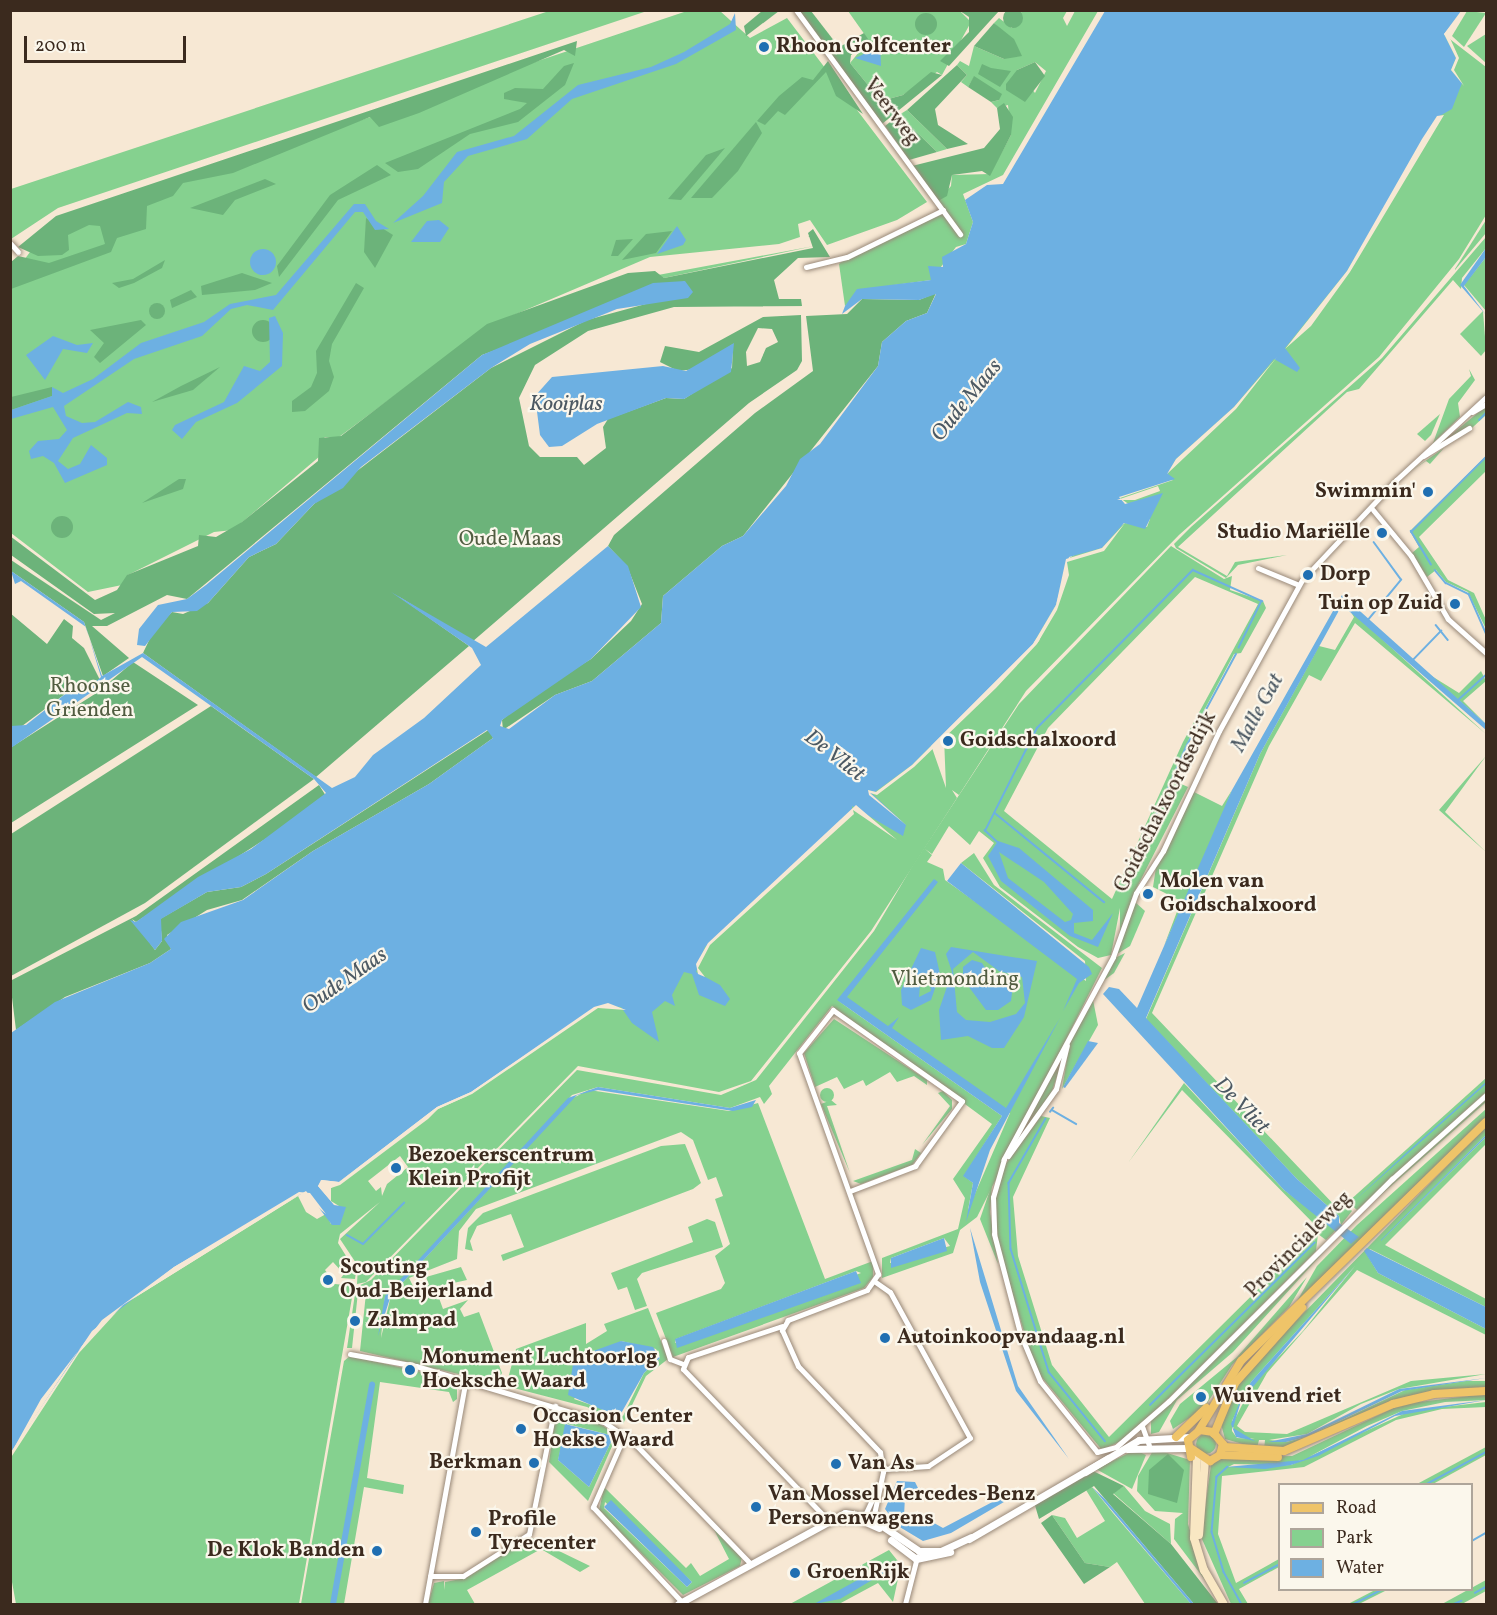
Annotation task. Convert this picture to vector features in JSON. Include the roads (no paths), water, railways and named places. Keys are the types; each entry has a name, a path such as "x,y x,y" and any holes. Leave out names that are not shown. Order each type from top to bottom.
{"main road":[{"name":"Provincialeweg","path":"1201,1430 1212,1402 1241,1361 1305,1303 1486,1122"},
{"name":"Provincialeweg","path":"1220,1442 1222,1410 1241,1376 1305,1303"},
{"path":"1195,1452 1220,1442 1287,1455 1415,1398 1486,1390"},
{"path":"1176,1437 1212,1402"},
{"path":"1229,1605 1201,1544 1195,1452 1201,1430 1220,1442 1242,1449 1289,1450 1338,1431"},
{"path":"1195,1452 1198,1476 1194,1538 1204,1570 1224,1605"}],"street":[{"name":"Veerweg","path":"796,10 960,234"},
{"path":"806,267 847,257 943,210"},
{"path":"10,243 18,252"},
{"path":"1422,457 1486,397"},
{"path":"1470,413 1486,404"},
{"path":"1422,457 1469,428"},
{"name":"Goidschalxoordsedijk","path":"1142,1426 1098,1453 1037,1376 994,1234 993,1197 1004,1160 1118,947 1138,890 1299,585 1422,457"},
{"path":"1373,510 1411,556 1448,619 1486,653"},
{"path":"1258,568 1299,585"},
{"path":"683,1364 690,1356 782,1326 867,1290 874,1281 878,1264 850,1191 799,1053 833,1010 962,1101 916,1165 850,1191"},
{"name":"Goidschalxoordsedijk","path":"1004,1160 1056,1089 1069,1038"},
{"name":"Provincialeweg","path":"1142,1426 1348,1222 1486,1095"},
{"path":"874,1281 891,1293 970,1438 928,1466 883,1469"},
{"path":"782,1326 797,1364 873,1442 883,1469 870,1520"},
{"path":"663,1341 670,1359 683,1364"},
{"path":"350,1354 416,1366 465,1384 594,1417 625,1434 751,1564"},
{"path":"683,1364 686,1374 831,1520 870,1520"},
{"path":"425,1605 465,1384"},
{"path":"430,1576 460,1577 527,1537 536,1519 555,1406"},
{"path":"1142,1426 1148,1442"},
{"path":"625,1434 592,1505 680,1603 845,1513 862,1514 918,1555 938,1558 1122,1450 1176,1437 1195,1452"},
{"path":"1148,1442 1195,1452"},
{"path":"862,1514 880,1485"},
{"path":"904,1605 918,1555"}],"water":[{"path":"1105,11 1461,11 1444,34 1456,58 1451,70 1462,83 1452,109 1436,118 1347,271 1285,348 1300,368 1297,372 1274,359 1234,407 1176,459 1168,474 1175,479 1119,497 1125,504 1163,493 1145,529 1124,523 1102,548 1069,557 1056,605 1033,644 912,765 875,792 868,790 906,825 903,836 852,806 852,812 705,947 696,972 720,985 730,999 725,1006 699,995 692,974 684,972 672,995 675,1006 665,1001 652,1012 659,1042 632,1023 621,1007 597,1006 471,1092 437,1107 339,1182 322,1180 318,1186 334,1205 346,1207 340,1225 332,1225 306,1191 174,1267 92,1331 11,1452 11,1033 55,1002 150,963 171,949 164,939 181,922 243,900 313,851 429,784 493,738 487,730 266,874 241,887 207,892 161,919 162,941 155,950 130,920 136,922 198,877 251,849 326,793 314,779 142,657 11,748 11,726 26,725 69,691 91,686 101,677 89,637 102,676 143,653 332,788 355,777 373,755 424,718 481,665 472,648 391,592 486,647 608,546 628,566 641,607 591,659 502,720 500,726 509,729 555,695 592,681 661,623 663,596 722,546 743,536 786,486 800,459 820,444 878,366 882,342 906,321 927,313 936,294 919,300 862,299 842,314 845,306 857,289 931,280 928,266 943,267 942,257 966,244 973,222 965,200 987,185 1003,184"},
{"path":"735,13 736,30 676,64 572,99 527,139 468,156 444,182 442,203 393,223 423,196 457,152 514,136 578,85 651,67 684,52 730,24"},
{"path":"880,41 881,66 855,58 862,55"},
{"path":"354,204 365,204 376,221 389,229 375,230 363,212 355,212 273,310 247,305 231,309 202,336 134,359 64,406 66,416 82,423 95,422 128,402 141,407 142,414 127,413 73,438 58,461 68,469 80,464 91,445 107,458 107,465 65,483 54,463 43,456 31,459 29,451 38,441 59,439 67,430 53,407 11,419 11,410 52,396 52,387 63,393 93,379 141,343 204,322 230,304 276,295"},
{"path":"439,220 449,228 440,242 411,242 427,221"},
{"path":"677,226 686,240 683,245 657,254"},
{"path":"1486,248 1486,257 1464,286 1486,315 1460,285"},
{"path":"263,249 272,253 276,262 272,271 263,275 254,271 250,262 254,253"},
{"path":"685,281 693,292 688,298 617,309 530,344 491,368 361,467 343,488 314,504 276,544 249,557 208,603 197,611 172,612 145,646 137,645 139,629 158,605 187,599 206,585 482,355 653,283"},
{"path":"275,316 283,333 282,366 237,403 196,422 182,439 172,430 175,425 224,402 244,366 260,371 270,362 269,318"},
{"path":"53,336 77,345 93,343 87,353 63,349 45,380 26,355"},
{"name":"Kooiplas","path":"734,343 731,372 684,399 666,398 597,424 562,446 549,447 540,435 535,396 552,377 663,366 686,371"},
{"path":"11,571 84,622 86,627 21,581 15,584"},
{"path":"1342,595 1486,724 1486,730 1342,605 1260,754 1146,1018 1297,1179 1339,1216 1339,1223 1359,1237 1351,1244 1284,1190 1103,994 1109,987 1119,989 1137,1008 1232,790"},
{"path":"998,841 1019,848 1093,910 1093,921 1074,923 1074,933 1092,940 1113,913 1098,947 1070,936 1001,881 988,856","holes":["999,852 1044,882 1073,914 1071,920 1065,922 1008,878"]},
{"path":"961,863 1089,967 1092,974 1079,983 1063,1011 1077,979 947,881"},
{"path":"934,879 938,882 847,997 888,1026 899,1017 892,1028 1006,1108 1060,1018 990,1150 966,1222 973,1183 963,1176 1002,1116 837,1000"},
{"path":"951,947 1037,961 1024,1017 1004,1048 992,1048 968,1036 941,1040 939,1010 952,972 946,954","holes":["973,952 999,971 1022,977 1025,1003 1016,1014 990,1022 966,1020 957,1012 953,969"]},
{"path":"921,948 935,952 940,974 931,1000 911,1010 902,1005 901,990","holes":["929,977 931,991 919,997 920,986"]},
{"path":"972,960 982,963 992,979 1013,985 1011,1001 998,1010 986,1010 963,979 963,967"},
{"path":"1088,1041 1098,1043 1065,1088 1063,1087"},
{"path":"1486,1082 1486,1084 1353,1202 1406,1153"},
{"path":"598,1087 730,1108 756,1100 752,1107 733,1111 598,1090 577,1095 391,1295 378,1336 385,1296 568,1098"},
{"path":"1486,1135 1486,1137 1381,1241 1381,1240"},
{"path":"970,1228 1018,1386 1069,1459 1016,1391 980,1282"},
{"path":"944,1238 947,1251 891,1268 891,1258"},
{"path":"1367,1248 1486,1307 1486,1329 1378,1273 1364,1251"},
{"path":"1355,1266 1241,1401 1233,1428 1255,1441 1236,1437 1231,1424 1240,1401 1251,1382"},
{"path":"856,1271 861,1283 677,1348 675,1339"},
{"path":"621,1341 653,1347 660,1358 644,1373 619,1417 568,1395 574,1358"},
{"path":"1486,1378 1402,1391 1306,1437 1286,1442 1268,1442 1307,1434 1399,1389"},
{"path":"1486,1400 1395,1416 1318,1456 1291,1465 1265,1469 1226,1467 1303,1460 1402,1411"},
{"path":"565,1424 614,1436 589,1487 558,1460"},
{"path":"897,1481 915,1482 918,1488 905,1496 904,1517 919,1521 933,1514 934,1523 943,1528 1019,1488 1021,1492 951,1533 923,1541 898,1526 885,1509"},
{"path":"1092,1487 1105,1499 1194,1604 1191,1604"},
{"path":"611,1500 692,1582 687,1587 604,1507"},
{"path":"885,1565 889,1570 840,1599 814,1604"}],"waterway":[{"path":"1479,420 1486,413"},
{"path":"1431,565 1411,532 1486,457"},
{"path":"1368,620 1401,580 1374,543"},
{"path":"998,843 985,831 1037,728 1193,570 1262,601 1239,648"},
{"path":"1435,570 1446,583 1469,594 1486,633"},
{"path":"1436,625 1448,640"},
{"path":"1412,661 1441,631"},
{"path":"1138,857 1187,745 1236,654"},
{"path":"1457,701 1486,675"},
{"path":"995,813 1104,902"},
{"path":"1050,1112 1053,1108"},
{"path":"1052,1110 1076,1124"},
{"path":"1046,1119 1009,1183 1011,1249 1049,1372 1105,1441"},
{"path":"347,1235 363,1244 404,1203"},
{"path":"1150,1405 1314,1243"},
{"path":"333,1604 372,1384"},
{"path":"1429,1483 1486,1452"},
{"path":"1228,1467 1217,1477 1212,1532 1224,1572 1242,1604"},
{"path":"1473,1540 1486,1533"},
{"path":"1244,1583 1278,1565"},
{"path":"1475,1593 1486,1587"},
{"path":"1354,1604 1380,1591"},
{"path":"1454,1604 1461,1601"}],"place":[{"name":"Rhoon Golfcenter","path":"764,47"},
{"name":"Swimmin'","path":"1428,492"},
{"name":"Studio Mariëlle","path":"1382,533"},
{"name":"Dorp","path":"1308,575"},
{"name":"Tuin op Zuid","path":"1455,604"},
{"name":"Goidschalxoord","path":"948,741"},
{"name":"Molen van Goidschalxoord","path":"1148,894"},
{"name":"Bezoekerscentrum Klein Profijt","path":"396,1168"},
{"name":"Scouting Oud-Beijerland","path":"328,1280"},
{"name":"Zalmpad","path":"355,1321"},
{"name":"Autoinkoopvandaag.nl","path":"885,1338"},
{"name":"Monument Luchtoorlog Hoeksche Waard","path":"410,1370"},
{"name":"Wuivend riet","path":"1201,1397"},
{"name":"Occasion Center Hoekse Waard","path":"521,1429"},
{"name":"Berkman","path":"534,1463"},
{"name":"Van As","path":"836,1464"},
{"name":"Van Mossel Mercedes-Benz Personenwagens","path":"756,1507"},
{"name":"Profile Tyrecenter","path":"476,1532"},
{"name":"De Klok Banden","path":"377,1551"},
{"name":"GroenRijk","path":"795,1573"}],"water label":[{"name":"Oude Maas","path":"967,401"},
{"name":"Malle Gat","path":"1258,713"},
{"name":"De Vliet","path":"834,756"},
{"name":"Oude Maas","path":"345,981"},
{"name":"De Vliet","path":"1241,1106"}],"park label":[{"name":"Oude Maas","path":"510,540"},
{"name":"Rhoonse Grienden","path":"90,699"},
{"name":"Vlietmonding","path":"955,980"}]}
